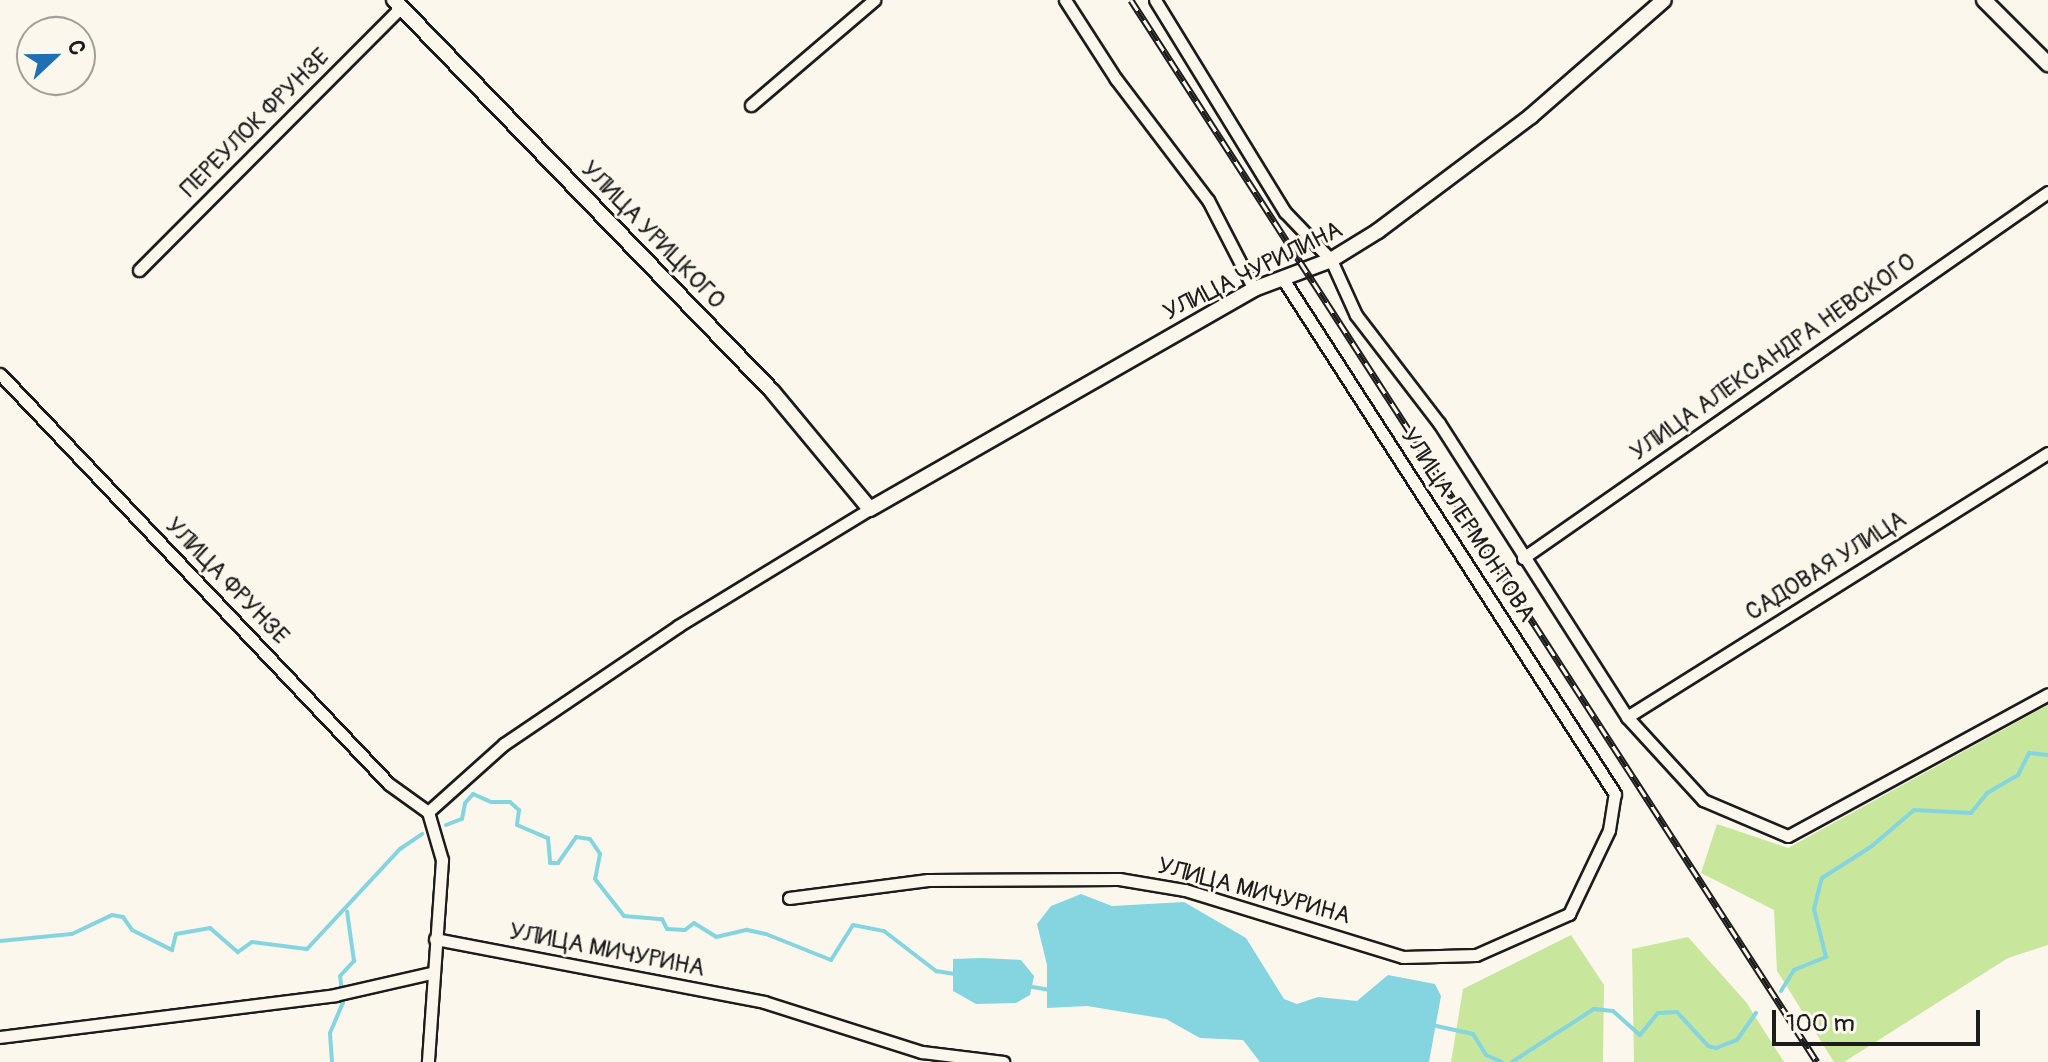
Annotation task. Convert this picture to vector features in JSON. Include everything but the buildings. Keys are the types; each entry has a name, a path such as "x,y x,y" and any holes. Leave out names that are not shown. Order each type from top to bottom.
{"street":[{"path":"751,105 874,0"},
{"path":"1065,0 1116,79 1208,200 1254,289"},
{"path":"1155,0 1285,212 1331,260 1356,315 1439,423 1627,717 1703,800 1788,836 2048,694"},
{"name":"УЛИЦА ЧУРИЛИНА","path":"870,509 1254,289 1331,260 1378,231 1531,116 1664,0"},
{"path":"1984,0 2048,64"},
{"name":"ПЕРЕУЛОК ФРУНЗЕ","path":"139,270 398,4"},
{"name":"УЛИЦА УРИЦКОГО","path":"398,4 772,391 870,509"},
{"name":"УЛИЦА АЛЕКСАНДРА НЕВСКОГО","path":"1523,558 2048,192"},
{"name":"УЛИЦА ЛЕРМОНТОВА","path":"1283,279 1615,794"},
{"name":"УЛИЦА ФРУНЗЕ","path":"0,374 389,784 428,812"},
{"name":"САДОВАЯ УЛИЦА","path":"1627,717 2048,453"},
{"path":"428,1062 431,973 442,860 428,812 504,744 678,626 870,509"},
{"name":"УЛИЦА МИЧУРИНА","path":"789,898 928,880 1119,879 1185,890 1403,957 1476,955 1569,914 1609,830 1615,794"},
{"name":"УЛИЦА МИЧУРИНА","path":"435,939 764,1002 922,1052 1003,1062"},
{"path":"0,1037 335,995 431,973"}],"green space":[{"path":"2048,705 2048,945 2008,958 1844,1062 1834,1062 1777,971 1774,910 1701,873 1717,824 1788,848"},
{"path":"1571,935 1604,985 1603,1062 1451,1062 1463,989"},
{"path":"1688,937 1746,1002 1784,1062 1634,1062 1632,949"}],"water":[{"path":"1081,894 1112,906 1184,902 1246,938 1284,999 1297,1004 1318,997 1357,1001 1388,975 1435,984 1441,996 1429,1062 1260,1062 1243,1040 1200,1038 1166,1019 1087,1006 1047,1008 1047,965 1037,924 1051,906"},
{"path":"953,959 1021,960 1034,976 1030,995 1016,1003 976,1004 953,991"}],"waterway":[{"path":"1781,991 1794,970 1826,957 1814,909 1822,878 1872,846 1914,810 1971,813 1987,793 2018,775 2029,753 2048,755"},
{"path":"446,825 462,819 465,803 473,794 491,802 510,802 519,810 517,825 548,838 550,863 558,863 576,837 590,839 600,854 595,879 624,916 662,919 667,929 685,930 694,923 716,937 747,930 766,934 831,960 853,925 884,931 936,971 955,974"},
{"path":"0,941 72,934 112,915 123,917 132,930 172,950 176,934 210,928 238,952 252,942 307,949 400,849 422,834"},
{"path":"332,1062 330,1033 343,1003 340,976 354,961 347,911"},
{"path":"1027,986 1050,990"},
{"path":"1512,1062 1594,1009 1613,1011 1640,1035 1658,1013 1677,1012 1708,1046 1716,1048 1737,1040 1756,1013"},
{"path":"1432,1025 1473,1034 1486,1055 1502,1062"}],"railway":[{"path":"1131,0 1817,1062"}]}
